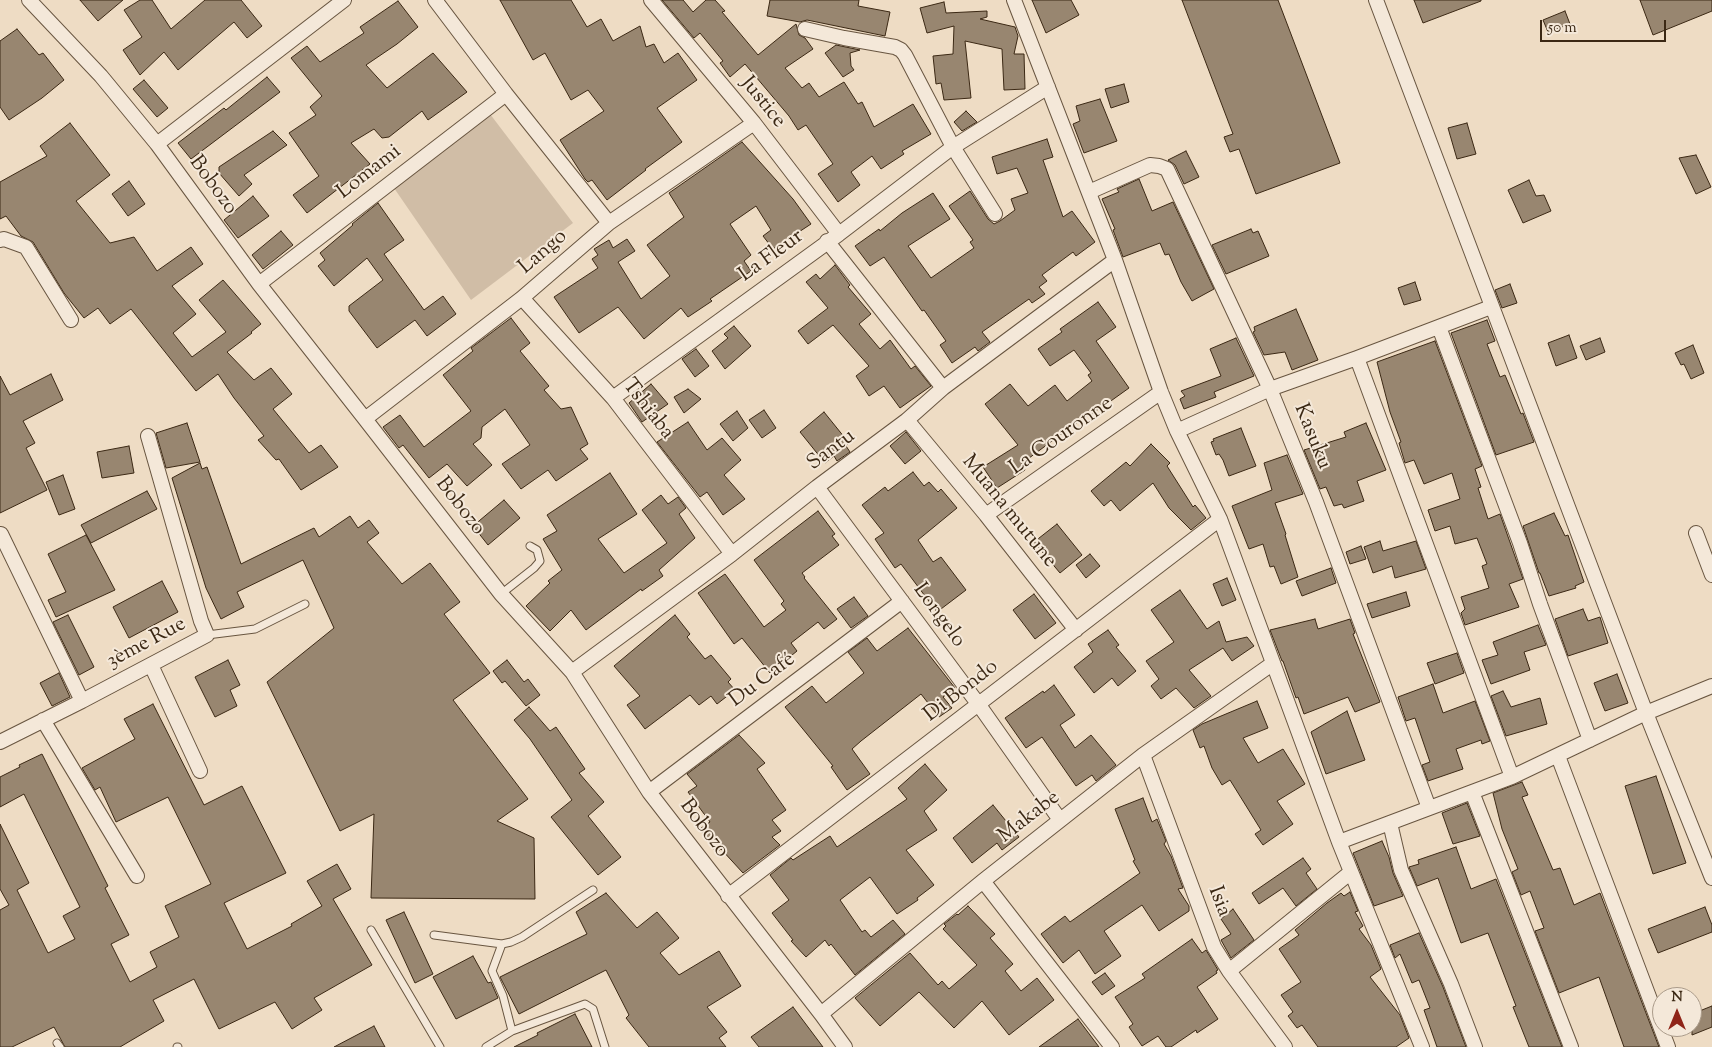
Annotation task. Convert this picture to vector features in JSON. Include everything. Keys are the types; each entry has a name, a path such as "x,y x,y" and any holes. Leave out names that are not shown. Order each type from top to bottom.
{"street":[{"name":"Bobozo","path":"29,0 102,76 157,144 259,284 501,594 572,672 650,792 845,1047"},
{"path":"157,144 344,0"},
{"path":"434,0 609,223"},
{"name":"Justice","path":"651,0 754,124 942,388"},
{"path":"1014,0 1115,260 1160,392 1220,519 1339,842 1422,1047"},
{"path":"1376,0 1646,713 1712,878"},
{"path":"805,29 895,47 901,50 953,147 995,214"},
{"name":"La Fleur","path":"613,398 953,147 1048,87"},
{"name":"Lomami","path":"259,284 506,94"},
{"name":"Lango","path":"365,419 522,298 609,223 754,124"},
{"name":"Kasuku","path":"1088,192 1150,165 1167,169 1270,390 1316,502 1429,808"},
{"path":"0,240 4,239 26,247 71,320"},
{"name":"Santu","path":"572,672 732,554 817,487 907,420 942,388 1115,260"},
{"name":"Tshiaba","path":"522,298 613,398 732,554"},
{"path":"1177,431 1270,390 1491,307"},
{"path":"1439,327 1520,543 1540,604 1590,740"},
{"path":"1357,358 1512,777"},
{"name":"La Couronne","path":"986,515 1160,392"},
{"name":"Muana mutune","path":"907,420 986,515 1076,630"},
{"name":"3ème Rue","path":"0,742 207,635 148,436"},
{"name":"Longelo","path":"817,487 979,705 1060,820"},
{"name":"Di Bondo","path":"728,896 1220,519"},
{"path":"1696,533 1712,575"},
{"path":"1,534 82,701"},
{"name":"Du Café","path":"650,792 902,601"},
{"name":"Makabe","path":"821,1014 983,881 1143,755 1272,664"},
{"path":"151,665 200,771"},
{"path":"1339,842 1512,777 1646,713 1712,686"},
{"path":"43,720 137,876"},
{"name":"Isia","path":"1143,755 1214,947 1229,971 1285,1047"},
{"path":"1558,756 1668,1047"},
{"path":"1472,792 1572,1047"},
{"path":"1390,823 1401,870 1451,984 1475,1047"},
{"path":"1229,971 1351,872"},
{"path":"983,881 1112,1047"}],"lane":[{"path":"501,594 540,561 537,550 530,546"},
{"path":"207,635 255,630 305,604"},
{"path":"434,935 502,944 522,937 593,890"},
{"path":"371,930 440,1047"},
{"path":"502,944 492,971 503,996 512,1031"},
{"path":"486,1047 512,1031 585,1004 594,1009 605,1047"}],"shaded area":[{"path":"490,114 573,223 471,300 394,188"}],"building":[{"path":"80,0 123,0 98,21"},
{"path":"140,0 152,0 171,29 205,0 241,0 262,26 247,38 234,22 178,70 164,52 140,75 123,50 142,37 124,10"},
{"path":"500,0 571,0 587,27 601,19 613,41 640,26 646,47 654,44 664,63 678,53 697,80 657,108 682,142 607,200 592,180 588,182 585,179 560,140 604,111 588,90 571,100 545,53 533,60"},
{"path":"662,0 683,0 693,12 706,0 715,0 725,11 722,12 758,55 796,24 799,35 805,38 813,49 785,68 802,88 809,83 819,97 844,82 858,104 862,102 874,127 913,104 931,134 902,151 904,154 881,169 872,156 851,172 860,185 838,202 818,174 833,164 806,125 798,130 789,116 745,64 730,77 720,63 723,61 700,33 694,38"},
{"path":"770,0 859,0 858,6 890,12 885,36 807,20 800,22 767,16"},
{"path":"1032,0 1071,0 1079,15 1046,33"},
{"path":"1182,0 1278,0 1340,163 1256,194 1239,149 1230,152 1224,137 1233,134"},
{"path":"1414,0 1481,0 1481,1 1423,23"},
{"path":"1640,0 1712,0 1712,11 1653,35"},
{"path":"398,1 418,27 366,65 387,88 433,53 467,92 428,120 422,111 389,137 382,138 374,129 351,143 370,164 307,213 293,195 319,176 289,133 316,115 310,107 322,96 291,58 307,46 320,62 364,33 360,27"},
{"path":"944,2 946,13 987,11 987,17 980,19 1015,27 1018,36 1014,54 1024,54 1025,89 1004,90 1002,49 965,41 971,98 944,100 941,83 936,84 933,56 953,54 954,26 927,33 920,8"},
{"path":"1565,11 1570,24 1548,32 1543,20"},
{"path":"17,29 39,55 43,53 64,80 42,98 9,120 0,107 0,41"},
{"path":"836,45 860,50 850,53 851,66 854,70 843,77 825,53"},
{"path":"267,77 280,92 191,159 178,143 224,108 226,110"},
{"path":"144,80 168,108 157,117 133,89"},
{"path":"1124,84 1129,102 1111,108 1105,89"},
{"path":"1100,99 1117,141 1084,153 1073,124 1080,121 1076,106"},
{"path":"966,111 977,122 962,131 954,122"},
{"path":"70,123 110,175 76,201 110,243 134,237 157,271 191,247 203,264 172,286 196,314 173,333 192,357 226,332 199,300 223,280 261,324 227,352 254,380 271,368 292,394 273,409 309,453 321,445 338,467 301,490 279,459 276,460 258,440 264,436 218,374 196,391 131,309 110,324 98,308 84,318 64,293 33,242 21,236 6,216 0,219 0,182 47,156 40,146"},
{"path":"1467,123 1476,154 1457,159 1448,128"},
{"path":"273,131 287,145 244,175 252,184 239,196 219,173 219,167"},
{"path":"1047,139 1053,157 1043,160 1063,217 1072,211 1095,242 1076,256 1073,252 1042,275 1047,281 1039,287 1045,294 1032,303 1029,299 982,332 990,342 978,351 975,347 952,363 940,345 946,341 884,257 870,266 855,246 879,229 880,231 902,213 933,193 950,219 908,246 931,278 974,248 970,242 973,240 949,206 970,191 988,219 994,224 1000,221 1015,210 1011,199 1028,193 1017,168 997,174 992,157"},
{"path":"742,142 793,199 811,224 773,249 763,236 771,230 756,206 730,224 751,255 744,261 751,271 710,299 712,301 688,317 681,308 644,339 618,307 579,333 554,297 598,268 592,259 598,255 594,249 609,240 613,248 627,239 635,251 618,262 641,299 670,276 647,245 684,217 669,193"},
{"path":"1186,151 1199,177 1184,184 1175,165 1168,160"},
{"path":"1696,155 1711,187 1696,194 1679,158"},
{"path":"1139,179 1152,211 1173,202 1214,289 1192,301 1181,282 1169,254 1165,255 1160,243 1123,257 1113,230 1115,229 1102,199 1119,192 1117,189"},
{"path":"1529,180 1536,196 1544,195 1551,211 1523,223 1508,190"},
{"path":"129,181 145,204 128,216 112,194"},
{"path":"253,196 269,216 238,238 224,220"},
{"path":"378,203 404,240 384,254 424,310 443,296 456,314 427,336 415,320 377,348 349,311 349,306 383,280 367,258 334,286 318,266 325,260 320,253"},
{"path":"1251,229 1253,233 1258,231 1269,256 1226,274 1212,245"},
{"path":"281,231 293,245 263,269 252,255"},
{"path":"835,265 850,285 848,287 871,314 859,324 880,349 890,340 911,369 915,366 931,386 900,408 884,386 869,396 856,376 869,366 833,325 808,344 798,331 828,308 806,282 816,274 820,279"},
{"path":"1415,282 1421,300 1404,305 1398,288"},
{"path":"1510,284 1517,303 1502,308 1495,290"},
{"path":"1098,302 1116,327 1096,341 1129,388 1091,415 1090,413 1021,464 1025,470 997,488 983,467 1018,445 985,404 1010,384 1028,406 1055,385 1067,401 1092,381 1088,375 1091,373 1074,350 1050,366 1038,349 1062,332 1060,329"},
{"path":"1296,309 1318,360 1292,370 1285,352 1264,355 1253,332 1255,331 1254,327"},
{"path":"511,318 530,343 520,351 549,386 544,390 561,409 571,407 588,444 580,449 588,459 556,481 548,470 521,489 502,464 530,445 505,409 482,427 481,438 473,444 492,465 467,486 447,464 429,478 403,445 399,448 383,427 400,415 424,447 471,411 443,375 473,351 471,348"},
{"path":"1487,320 1495,341 1487,344 1500,377 1505,375 1534,442 1496,455 1451,333"},
{"path":"734,326 751,346 725,369 712,351 728,338 724,334"},
{"path":"1569,335 1577,358 1556,366 1548,343"},
{"path":"1236,338 1254,376 1214,392 1216,397 1184,409 1180,399 1185,396 1181,391 1221,376 1210,349"},
{"path":"1600,338 1605,352 1586,360 1580,346"},
{"path":"1435,341 1482,466 1475,469 1481,487 1478,488 1488,519 1500,514 1523,579 1509,584 1519,607 1465,625 1461,613 1465,609 1461,597 1489,588 1482,566 1487,564 1477,538 1455,544 1450,526 1435,531 1428,510 1460,499 1452,473 1424,484 1414,460 1405,463 1399,443 1401,442 1390,412 1377,362"},
{"path":"1693,345 1704,373 1691,379 1684,364 1681,365 1675,353"},
{"path":"696,349 709,366 695,377 682,359"},
{"path":"51,374 63,400 23,421 35,443 26,448 47,490 0,513 0,376 10,395"},
{"path":"651,384 668,404 642,422 629,403"},
{"path":"688,389 701,399 684,413 674,397"},
{"path":"764,410 776,428 762,438 749,420"},
{"path":"737,411 748,428 733,441 720,424"},
{"path":"824,412 849,443 846,446 850,452 837,461 834,456 825,463 800,432"},
{"path":"688,422 707,450 722,438 741,460 724,475 745,499 723,515 707,492 700,497 657,442"},
{"path":"187,423 200,462 166,468 156,433"},
{"path":"1366,423 1386,470 1357,481 1364,501 1344,508 1342,504 1334,506 1326,487 1320,489 1304,450 1346,437 1344,432"},
{"path":"1241,428 1256,466 1229,476 1223,460 1219,454 1216,455 1211,442 1214,441 1213,439"},
{"path":"906,432 921,451 905,464 890,446"},
{"path":"1151,444 1170,463 1167,466 1193,507 1195,505 1206,518 1191,530 1169,508 1153,483 1120,511 1111,500 1104,506 1091,491 1126,462 1130,466"},
{"path":"129,446 134,473 102,478 97,452"},
{"path":"1287,455 1303,494 1275,503 1298,577 1281,584 1274,566 1270,567 1263,544 1249,549 1232,506 1272,490 1264,463"},
{"path":"200,463 202,469 207,467 241,564 314,528 319,537 350,516 358,528 369,520 379,533 367,542 402,584 430,563 460,602 444,614 490,673 453,700 528,799 497,821 534,838 535,899 371,898 374,814 340,831 267,682 334,628 303,560 237,592 244,607 221,619 206,588 172,478"},
{"path":"913,472 924,486 929,482 938,492 941,489 957,508 918,540 933,562 941,557 966,590 937,612 901,564 895,568 875,539 884,533 862,505 885,487 888,491"},
{"path":"610,473 637,514 598,539 624,573 667,543 642,510 661,495 668,504 678,497 686,508 679,514 695,538 659,570 663,576 642,591 641,589 586,630 571,610 550,631 526,606 550,583 548,581 562,570 543,539 557,531 547,515"},
{"path":"63,475 75,509 59,515 46,482"},
{"path":"147,491 157,509 91,543 81,525"},
{"path":"504,500 520,518 488,545 473,526"},
{"path":"818,511 835,534 832,536 839,545 802,573 837,619 824,629 818,622 791,643 797,651 770,673 742,638 734,644 698,593 725,574 764,627 786,610 781,604 784,601 754,560"},
{"path":"1554,513 1565,536 1568,535 1584,582 1575,586 1576,588 1549,596 1523,526"},
{"path":"1057,524 1082,555 1060,573 1034,542"},
{"path":"86,535 115,590 56,617 48,600 66,592 48,554"},
{"path":"1380,541 1383,551 1416,541 1426,569 1395,578 1392,566 1373,573 1364,547"},
{"path":"1361,546 1366,559 1350,564 1346,552"},
{"path":"1090,554 1100,566 1086,578 1076,565"},
{"path":"1331,568 1336,583 1302,596 1296,581"},
{"path":"1227,578 1236,600 1222,606 1213,584"},
{"path":"162,581 178,612 129,638 113,607"},
{"path":"1180,590 1207,629 1219,621 1226,642 1247,637 1254,646 1232,661 1223,648 1189,670 1211,696 1194,708 1176,688 1161,699 1151,686 1159,679 1146,661 1174,642 1151,610"},
{"path":"1406,592 1410,606 1372,618 1367,604"},
{"path":"1034,594 1056,623 1035,639 1013,610"},
{"path":"854,597 868,616 851,628 837,609"},
{"path":"1583,609 1588,621 1600,617 1608,643 1568,656 1555,619"},
{"path":"68,615 94,667 79,675 53,622"},
{"path":"675,615 690,634 687,637 705,659 711,655 731,679 728,682 735,690 717,704 711,696 699,705 690,695 645,729 627,705 640,696 614,666"},
{"path":"1315,619 1318,629 1350,619 1355,633 1353,634 1380,702 1355,712 1348,697 1304,714 1270,630"},
{"path":"1538,625 1546,645 1524,652 1530,670 1491,684 1482,660 1498,655 1493,642"},
{"path":"908,628 955,688 943,697 952,708 939,717 921,694 852,749 870,774 847,790 831,767 833,766 785,707 812,686 826,703 864,673 848,652 867,638 877,651"},
{"path":"1108,630 1119,645 1116,647 1136,671 1118,686 1112,678 1094,693 1074,667 1093,652 1088,644"},
{"path":"1457,653 1464,673 1435,684 1427,663"},
{"path":"228,660 240,685 230,690 237,706 215,717 195,677"},
{"path":"507,660 524,682 528,679 540,695 526,706 505,681 502,683 493,671"},
{"path":"59,673 70,697 52,706 40,683"},
{"path":"1617,674 1628,703 1605,711 1594,683"},
{"path":"1433,684 1443,713 1475,701 1490,741 1482,744 1481,740 1456,749 1463,769 1428,781 1422,765 1430,762 1415,718 1406,721 1398,697"},
{"path":"1054,685 1075,715 1060,725 1075,748 1091,735 1116,765 1096,781 1092,775 1076,786 1042,737 1026,748 1005,718"},
{"path":"1503,691 1511,707 1540,698 1547,724 1506,736 1491,696"},
{"path":"1257,701 1268,728 1243,738 1258,763 1283,749 1305,784 1277,801 1293,824 1263,845 1255,834 1261,830 1230,780 1222,785 1212,768 1204,746 1200,748 1193,730 1202,724"},
{"path":"153,704 204,805 242,786 286,873 224,903 247,949 292,926 291,924 322,906 307,881 337,864 351,889 333,899 372,965 314,998 322,1010 292,1029 275,1002 219,1029 194,979 153,1000 164,1021 120,1047 65,1047 54,1027 12,1047 0,1047 0,910 9,905 0,889 0,824 29,883 17,890 48,953 75,939 63,916 80,907 24,794 0,807 0,777 42,754 108,886 105,888 129,935 111,944 130,982 157,967 150,952 179,937 165,906 211,884 168,797 116,822 100,787 95,790 82,768 135,739 124,719"},
{"path":"529,707 550,731 556,727 585,769 579,773 604,802 588,816 621,857 598,875 551,817 572,800 530,739 514,720"},
{"path":"1347,711 1365,760 1326,774 1311,732"},
{"path":"739,735 765,763 757,769 786,810 772,820 781,831 772,837 780,845 743,873 721,849 716,852 700,829 710,822 688,792 697,786 687,774"},
{"path":"925,764 947,790 924,811 937,830 906,850 934,885 917,898 918,900 897,914 870,877 840,900 862,932 865,930 871,937 893,920 905,934 855,975 831,944 829,946 825,940 806,957 791,941 793,940 772,913 789,900 770,875 791,858 793,860 830,836 837,847 907,799 898,788"},
{"path":"1656,776 1686,863 1653,874 1625,786"},
{"path":"1522,782 1528,795 1522,797 1553,870 1560,868 1574,905 1600,893 1652,1029 1652,1037 1655,1037 1659,1047 1624,1047 1599,977 1559,993 1535,931 1544,928 1530,891 1521,895 1512,872 1518,869 1502,829 1493,793"},
{"path":"1143,798 1152,822 1157,819 1166,841 1164,844 1171,856 1183,888 1178,889 1189,906 1189,911 1159,931 1142,905 1104,931 1121,956 1095,974 1079,950 1063,963 1041,934 1065,916 1070,922 1140,873 1133,861 1135,860 1115,809"},
{"path":"1467,803 1480,836 1453,844 1442,813"},
{"path":"993,805 1019,837 1002,850 997,843 972,863 953,838"},
{"path":"1382,841 1403,896 1374,906 1353,853"},
{"path":"1456,847 1471,889 1496,879 1562,1047 1529,1047 1513,1007 1516,1006 1488,933 1461,943 1438,878 1417,886 1409,867 1419,864 1418,860"},
{"path":"1303,858 1311,869 1306,873 1317,889 1296,906 1283,888 1259,904 1252,893"},
{"path":"1350,892 1358,911 1355,912 1363,926 1359,929 1371,945 1381,969 1370,977 1400,1015 1409,1038 1396,1047 1318,1047 1302,1025 1297,1028 1288,1016 1293,1012 1281,995 1301,982 1279,949 1299,935 1295,930 1327,903 1341,893 1344,896"},
{"path":"606,893 637,928 657,912 679,938 660,953 679,975 719,951 741,986 707,1007 727,1032 719,1038 726,1047 649,1047 626,1018 629,1015 606,970 519,1014 500,977 587,934 576,912"},
{"path":"968,906 995,934 990,938 1013,964 1005,971 1021,991 1037,978 1054,1000 1009,1035 982,1001 954,1028 919,992 880,1026 855,998 910,953 938,985 942,981 949,989 977,965 943,929 946,926 944,924"},
{"path":"1705,907 1712,925 1712,932 1658,953 1648,929"},
{"path":"1233,909 1254,940 1231,958 1221,940 1231,934 1221,919"},
{"path":"404,912 433,974 415,983 386,920"},
{"path":"1419,933 1443,987 1466,1047 1437,1047 1424,1010 1430,1008 1419,980 1412,983 1400,954 1395,958 1390,945"},
{"path":"1192,939 1202,953 1206,950 1218,970 1216,971 1217,973 1197,987 1218,1019 1197,1033 1196,1030 1171,1047 1166,1047 1158,1036 1142,1046 1129,1027 1133,1024 1115,997 1145,978 1142,974"},
{"path":"473,956 488,983 491,982 498,998 456,1019 433,977"},
{"path":"1105,973 1115,986 1102,995 1092,982"},
{"path":"1712,1006 1712,1027 1702,1031 1702,1010"},
{"path":"793,1007 823,1047 759,1047 751,1037"},
{"path":"575,1014 592,1047 514,1047 538,1035 537,1033"},
{"path":"1078,1019 1099,1047 1039,1047"},
{"path":"374,1026 385,1047 334,1047"}]}
